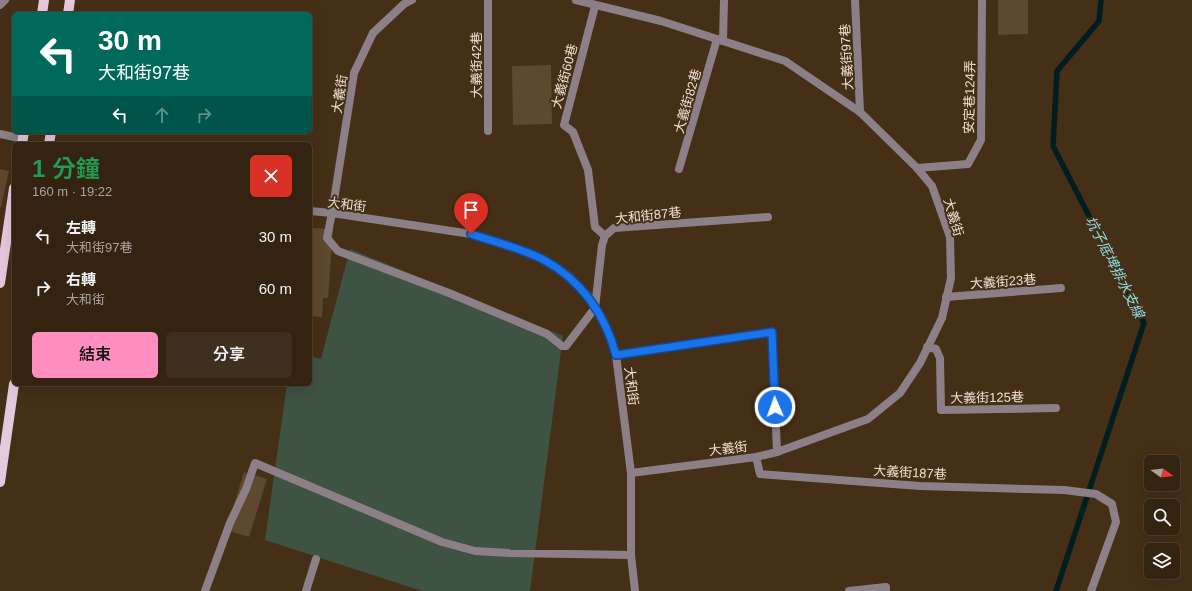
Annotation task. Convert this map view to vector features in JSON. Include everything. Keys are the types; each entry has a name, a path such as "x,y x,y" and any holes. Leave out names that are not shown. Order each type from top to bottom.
{"main road":[{"path":"42,12 44,0"},
{"path":"68,12 70,0"},
{"path":"0,283 12,202"},
{"path":"0,482 14,386"}],"street":[{"path":"0,5 4,0"},
{"name":"大義街","path":"412,0 404,4 373,33 354,73 342,154 327,238 338,250 449,293 547,334 562,346 566,346 595,308"},
{"name":"大義街42巷","path":"488,0 488,131"},
{"name":"大義街","path":"576,0 595,6 661,21 785,61 860,112 917,168 932,186 950,237 950,278 942,318 920,363 900,393 868,419 777,452 756,457 631,473"},
{"name":"大義街82巷","path":"679,169 720,40 724,0"},
{"name":"大義街97巷","path":"855,0 860,112"},
{"name":"安定巷124弄","path":"917,168 968,164 980,140 982,0"},
{"name":"大義街60巷","path":"595,6 564,125 573,132 588,170 595,227 605,236"},
{"path":"0,134 23,138"},
{"name":"大和街","path":"312,211 471,234 528,253 548,262 570,277 591,299 606,326 616,355 631,473 631,555 635,591"},
{"name":"大和街87巷","path":"595,308 602,245 605,236 614,228 768,217"},
{"name":"大義街23巷","path":"946,297 1061,288"},
{"path":"616,355 772,332 777,452"},
{"name":"大義街125巷","path":"927,346 936,349 940,358 941,410 1056,408"},
{"name":"大義街187巷","path":"756,457 760,474 920,486 1064,490 1096,494 1112,504 1116,522 1091,591"},
{"path":"205,591 230,523 246,489 255,463 442,542 475,551 631,555"},
{"path":"306,591 316,559"},
{"path":"849,591 886,589"}],"green space":[{"path":"350,249 563,336 530,591 422,591 265,540 287,386 312,386 312,357 321,359"}],"building":[{"path":"998,0 1028,0 1028,34 998,35"},
{"path":"551,65 552,124 513,125 512,66"},
{"path":"0,169 9,171 1,207 0,207"},
{"path":"312,228 333,229 328,298 323,298 322,317 312,316"},
{"path":"244,472 267,479 249,537 226,530"}],"waterway":[{"name":"坑子底埤排水支線","path":"1056,591 1144,323 1053,146 1057,71 1099,21 1101,0"}],"route":[{"path":"471,234 543,259 570,277 591,299 606,326 616,355 772,332 775,407"}]}
